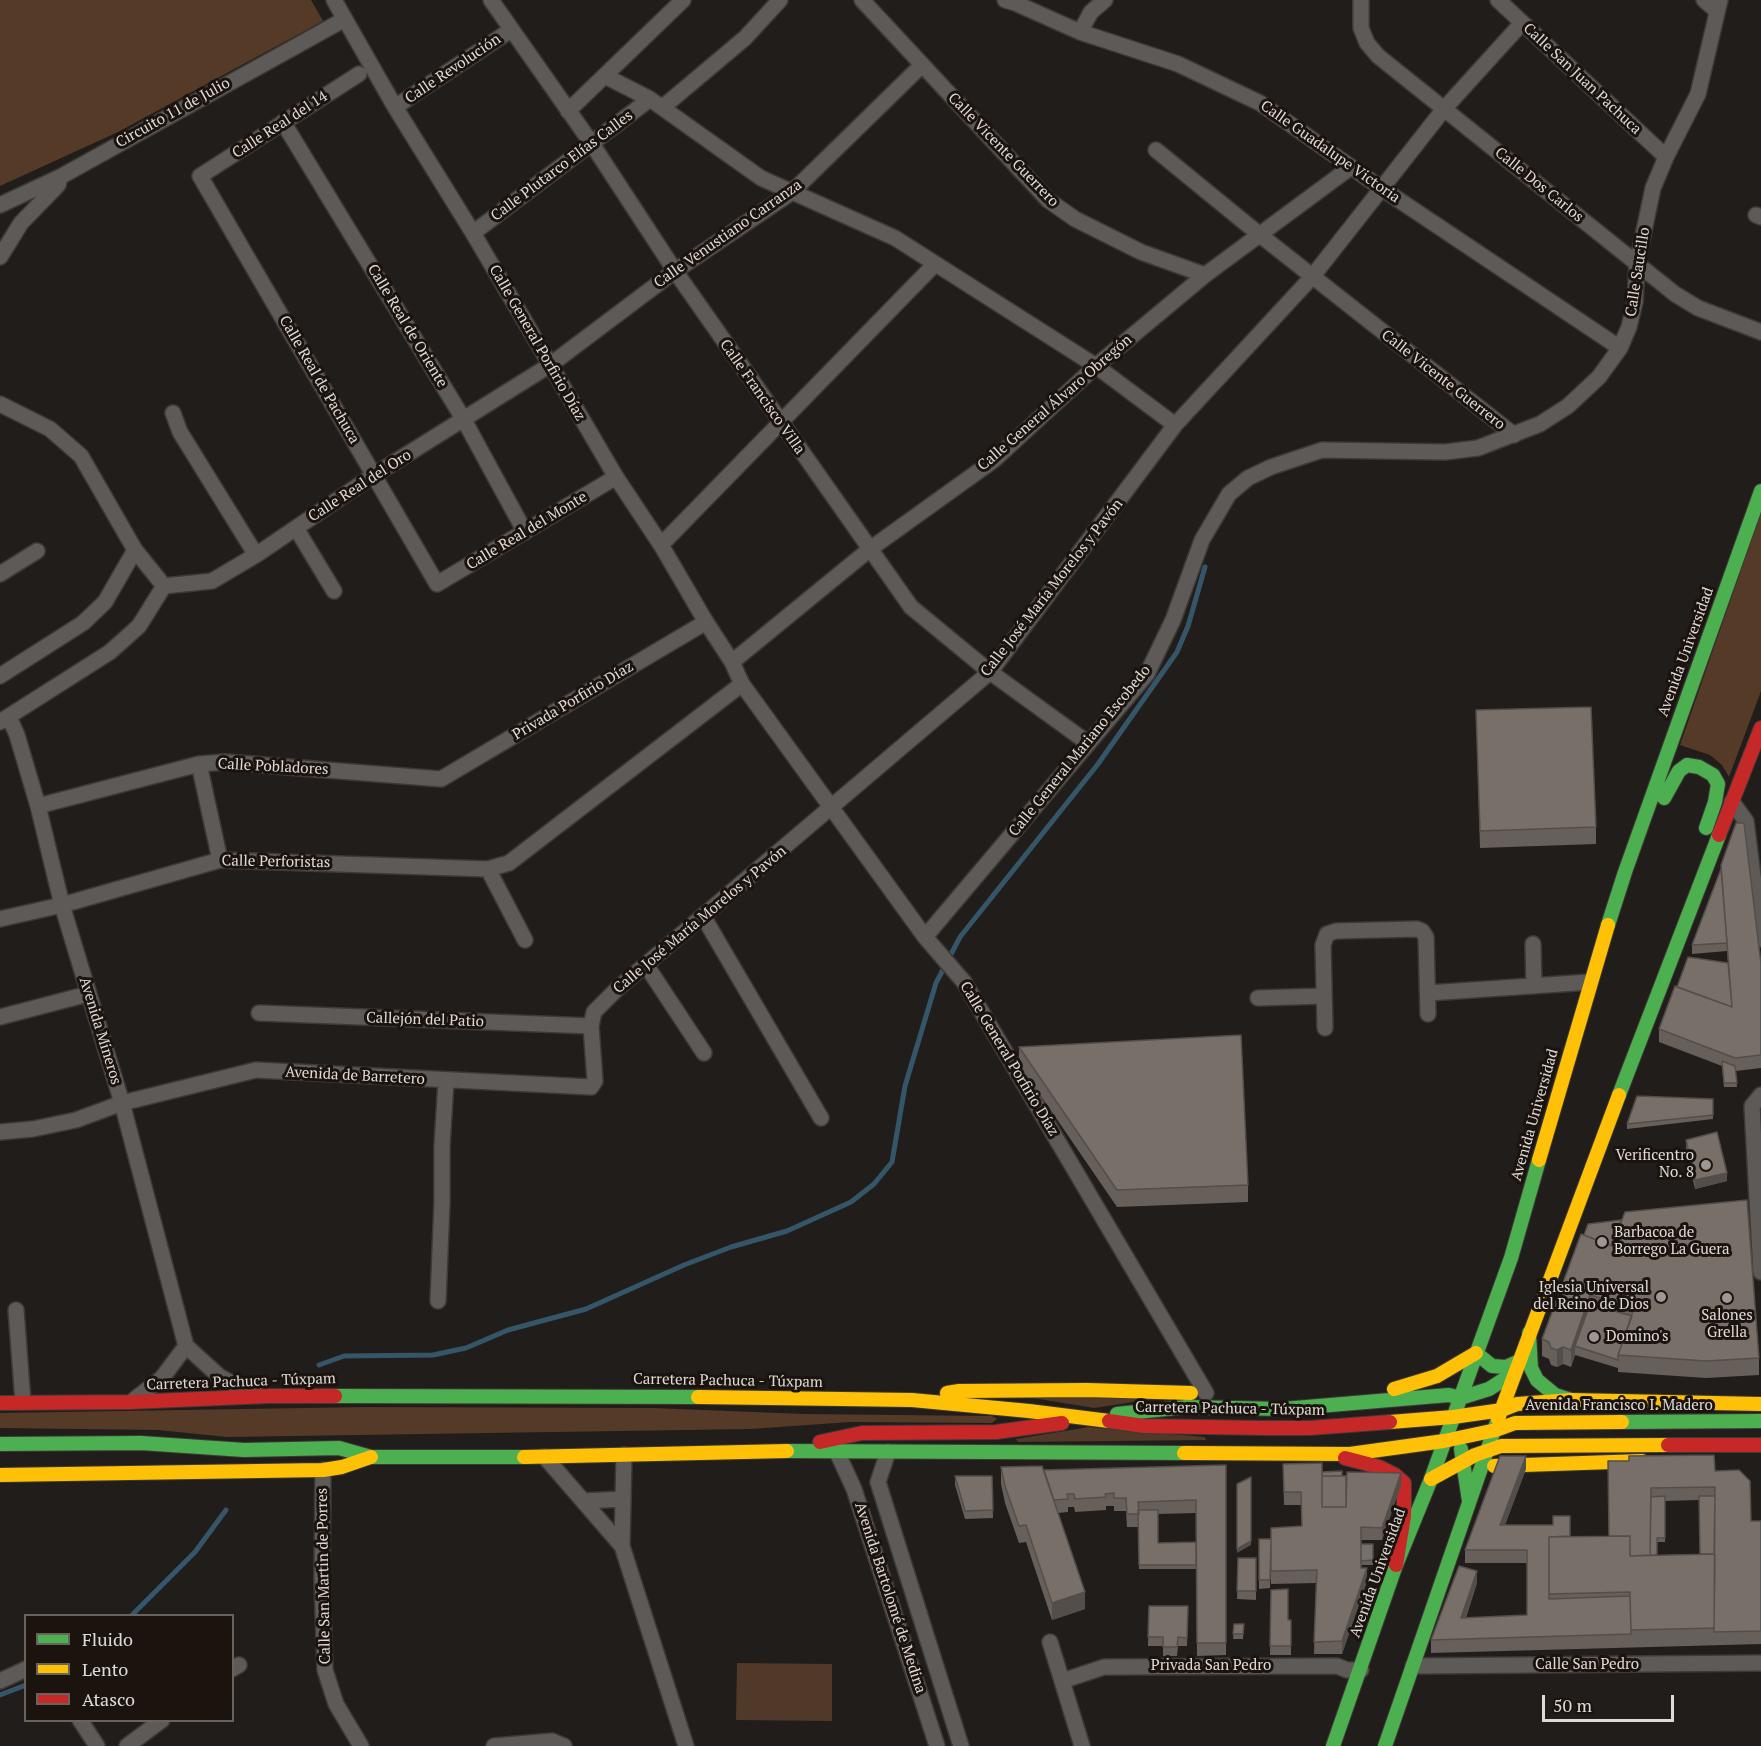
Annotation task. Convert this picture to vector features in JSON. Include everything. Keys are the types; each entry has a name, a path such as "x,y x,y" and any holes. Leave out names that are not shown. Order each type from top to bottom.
{"main road":[{"name":"Avenida Universidad","path":"1453,1417 1511,1258 1590,982 1625,872 1761,491"},
{"path":"1385,1746 1516,1367 1668,963 1761,728"},
{"path":"1625,872 1647,837 1672,780 1687,765 1699,767 1713,775 1718,784 1715,802 1700,844"},
{"path":"1668,927 1666,943 1668,963"},
{"path":"1529,1333 1531,1368 1538,1380 1555,1395 1571,1400"},
{"path":"1476,1353 1491,1366 1516,1367"},
{"path":"1313,1393 1398,1389 1437,1376 1476,1353"},
{"path":"1476,1353 1474,1381 1476,1394 1484,1413 1496,1430"},
{"path":"776,1451 862,1433 996,1432 1143,1410 1293,1409 1449,1395 1460,1398 1489,1389 1516,1367"},
{"path":"912,1400 959,1391 1087,1390 1212,1393"},
{"name":"Carretera Pachuca - Túxpam","path":"0,1403 130,1402 269,1396 588,1395 912,1400 1144,1426 1298,1428 1453,1417"},
{"name":"Avenida Francisco I. Madero","path":"1453,1417 1502,1410 1517,1404 1571,1400 1761,1404"},
{"path":"1453,1417 1451,1439 1464,1462 1469,1501"},
{"name":"Avenida Francisco I. Madero","path":"1451,1439 1496,1430 1515,1423 1761,1421"},
{"name":"Avenida Universidad","path":"1333,1746 1396,1565 1429,1482 1451,1439"},
{"path":"0,1444 141,1443 244,1450 339,1448 371,1457 545,1457 776,1451 1350,1454 1451,1439"},
{"path":"1429,1482 1475,1455 1501,1446 1540,1444 1761,1445"},
{"path":"1331,1454 1379,1467 1395,1475 1404,1483 1404,1516 1396,1565"},
{"path":"0,1475 323,1470 342,1467 371,1457"},
{"path":"1482,1466 1657,1461"},
{"path":"1429,1482 1448,1480 1457,1482 1464,1488 1469,1501"}],"street":[{"name":"Calle General Porfirio Díaz","path":"333,0 616,477 661,545 732,662 742,684 929,942 964,982 1212,1393"},
{"name":"Calle Francisco Villa","path":"491,0 592,144 675,271 780,423 911,607 990,672 1088,743"},
{"path":"568,111 683,0"},
{"name":"Calle Plutarco Elías Calles","path":"473,233 592,144 656,103 745,38 780,0"},
{"name":"Calle Vicente Guerrero","path":"862,0 1048,200 1075,219 1141,252 1205,275"},
{"path":"1080,32 1091,12 1105,0"},
{"name":"Calle Dos Carlos","path":"1361,0 1362,28 1367,44 1378,56 1675,294 1698,308 1761,332"},
{"name":"Calle San Juan Pachuca","path":"1498,0 1666,157"},
{"path":"1704,0 1719,6"},
{"name":"Calle Guadalupe Victoria","path":"1011,1 1080,32 1178,64 1251,98 1620,348"},
{"name":"Calle Saucillo","path":"1271,467 1322,450 1445,452 1478,448 1540,424 1568,406 1599,377 1620,348 1629,327 1635,302 1637,264 1653,188 1698,94 1719,6"},
{"name":"Circuito 11 de Julio","path":"0,205 60,177 345,19"},
{"path":"1381,188 1444,109 1522,23"},
{"name":"Calle Revolución","path":"395,107 511,30"},
{"name":"Calle Venustiano Carranza","path":"550,365 675,271 792,192 922,65"},
{"name":"Calle Real del 14","path":"200,176 359,74"},
{"path":"605,76 656,103 760,178 895,238 1096,366 1176,425"},
{"name":"Calle Real de Oriente","path":"283,122 464,420 525,532"},
{"name":"Calle Vicente Guerrero","path":"1156,150 1312,277 1514,435"},
{"name":"Calle General Álvaro Obregón","path":"732,662 870,549 994,459 1096,366 1205,275 1351,167"},
{"name":"Calle Real de Pachuca","path":"200,176 437,584"},
{"path":"0,257 21,223 58,185 60,177"},
{"name":"Calle José María Morelos y Pavón","path":"593,1019 646,965 990,672 1176,425 1312,277 1381,188"},
{"path":"661,545 935,264"},
{"name":"Calle Real del Oro","path":"164,586 212,581 256,555 374,475 550,365"},
{"path":"0,404 50,429 81,456 135,550 164,586 139,626 110,652 4,719"},
{"path":"173,413 180,432 256,555"},
{"name":"Calle General Mariano Escobedo","path":"929,942 1088,743 1147,674 1173,620 1202,540 1229,494 1248,478 1271,467"},
{"name":"Calle Real del Monte","path":"437,584 616,477"},
{"path":"296,528 334,591"},
{"path":"0,675 83,623 105,602 135,550"},
{"path":"0,574 37,551"},
{"name":"Privada Porfirio Díaz","path":"441,779 706,622"},
{"path":"525,940 488,869 509,863 742,684"},
{"name":"Avenida Mineros","path":"4,719 17,735 38,806 62,905 122,1103 186,1346"},
{"name":"Calle Pobladores","path":"38,806 199,764 225,762 441,779"},
{"path":"199,764 220,860"},
{"path":"1732,802 1746,821 1761,939"},
{"name":"Calle Perforistas","path":"0,920 62,905 220,860 488,869"},
{"path":"703,916 821,1118"},
{"path":"1325,1028 1323,945 1327,934 1336,931 1417,929 1422,931 1426,936 1428,1014"},
{"path":"1533,944 1534,986"},
{"path":"646,965 704,1053"},
{"path":"1428,993 1590,982"},
{"path":"0,1017 88,994"},
{"path":"1258,998 1324,996"},
{"name":"Callejón del Patio","path":"259,1013 593,1019"},
{"name":"Avenida de Barretero","path":"0,1131 33,1129 76,1120 122,1103 256,1070 591,1087 595,1081 593,1019"},
{"path":"438,1301 446,1081"},
{"path":"1761,1095 1752,1106 1761,1272"},
{"path":"16,1310 23,1402"},
{"path":"130,1402 162,1378 186,1346 219,1376 237,1386 269,1396"},
{"name":"Avenida Bartolomé de Medina","path":"837,1452 854,1489 937,1746"},
{"name":"Avenida Bartolomé de Medina","path":"888,1452 878,1482 961,1746"},
{"path":"624,1455 622,1546 686,1746"},
{"path":"545,1457 622,1546"},
{"name":"Calle San Martin de Porres","path":"323,1470 322,1579 325,1670 336,1704 361,1746"},
{"path":"584,1501 623,1498"},
{"path":"1050,1642 1082,1746"},
{"name":"Calle San Pedro","path":"1413,1666 1761,1663"},
{"name":"Privada San Pedro","path":"1062,1681 1104,1666 1337,1666 1347,1670 1361,1670"},
{"path":"0,1681 24,1670"},
{"path":"925,1707 947,1699"},
{"path":"81,1722 97,1746"},
{"path":"127,1746 159,1722"},
{"path":"494,1746 552,1741 564,1746"}],"shaded area":[{"path":"0,0 311,0 323,21 118,132 0,186"},
{"path":"1761,512 1761,691 1729,777 1722,765 1710,755 1680,745"},
{"path":"1172,1396 1094,1408 1033,1398"},
{"path":"366,1407 653,1408 804,1414 992,1416 997,1419 992,1423 850,1422 751,1429 227,1437 158,1430 0,1428 0,1413"},
{"path":"1089,1427 1205,1437 1206,1440 1018,1442 1016,1439"},
{"path":"737,1663 832,1664 832,1721 736,1720"}],"building":[{"path":"1591,707 1596,827 1480,831 1476,710"},
{"path":"1736,823 1744,823 1761,964 1761,1055 1735,1058 1659,1029 1675,986 1732,1007 1721,865"},
{"path":"1721,869 1727,943 1692,945"},
{"path":"1688,957 1728,963 1732,1007 1677,987"},
{"path":"1241,1035 1248,1185 1117,1190 1019,1047"},
{"path":"1722,1061 1735,1066 1737,1083 1724,1083"},
{"path":"1637,1096 1713,1099 1713,1115 1627,1124"},
{"name":"Verificentro No. 8","path":"1717,1132 1727,1173 1695,1180 1686,1140"},
{"path":"1747,1200 1759,1358 1706,1361 1618,1355 1634,1308 1590,1295 1571,1350 1563,1347 1557,1350 1551,1348 1549,1342 1542,1339 1581,1234 1612,1246 1625,1212"},
{"path":"1621,1220 1612,1246 1584,1235 1588,1224"},
{"path":"1590,1304 1632,1316 1618,1360 1575,1346"},
{"path":"1714,1455 1715,1471 1739,1470 1750,1481 1751,1521 1761,1521 1761,1631 1714,1632 1715,1487 1651,1488 1650,1555 1630,1556 1630,1536 1609,1536 1608,1461 1629,1461 1629,1456"},
{"path":"1500,1456 1526,1456 1500,1525 1553,1525 1553,1516 1570,1516 1570,1536 1549,1537 1549,1599 1630,1596 1631,1634 1431,1640 1459,1566 1477,1571 1461,1618 1527,1615 1527,1550 1465,1550"},
{"path":"1322,1463 1322,1507 1346,1507 1347,1472 1401,1473 1382,1528 1361,1527 1361,1568 1367,1568 1342,1641 1314,1642 1317,1570 1271,1571 1271,1528 1302,1526 1301,1492 1284,1492 1283,1464"},
{"path":"1226,1465 1226,1643 1197,1643 1196,1500 1138,1502 1139,1514 1127,1514 1126,1498 1114,1498 1114,1493 1105,1494 1106,1497 1075,1499 1074,1494 1067,1494 1068,1499 1054,1500 1044,1470"},
{"path":"1042,1466 1085,1592 1052,1603 1026,1525 1019,1526 1001,1467"},
{"path":"1342,1471 1342,1476 1322,1476 1322,1472"},
{"path":"955,1476 992,1476 993,1510 965,1511"},
{"path":"1322,1476 1346,1476 1346,1507 1322,1507"},
{"path":"1251,1477 1251,1541 1237,1549 1237,1484"},
{"path":"1665,1496 1665,1538 1657,1538 1657,1555 1650,1555 1651,1497"},
{"path":"1699,1496 1715,1496 1714,1554 1700,1554"},
{"path":"1138,1510 1158,1510 1158,1543 1196,1542 1196,1565 1139,1565"},
{"path":"1630,1536 1630,1556 1715,1554 1714,1628 1631,1630 1630,1592 1549,1594 1549,1537"},
{"path":"1259,1539 1271,1539 1270,1580 1259,1580"},
{"path":"1361,1544 1373,1544 1373,1560 1361,1561"},
{"path":"1238,1558 1256,1558 1256,1591 1237,1591"},
{"path":"1288,1589 1291,1646 1270,1646 1271,1590"},
{"path":"1149,1606 1188,1606 1187,1638 1178,1637 1177,1647 1163,1647 1163,1637 1148,1637"},
{"path":"1234,1624 1244,1624 1243,1634 1233,1634"}],"waterway":[{"path":"319,1365 344,1356 433,1355 466,1348 508,1330 586,1309 684,1265 731,1247 787,1231 851,1202 874,1184 892,1162 905,1086 936,983 960,937 1098,764 1177,652 1188,626 1205,567"},
{"path":"133,1614 195,1552 226,1510"},
{"path":"0,1695 24,1686"}],"traffic: fast":[{"path":"1608,925 1761,491"},
{"path":"1664,798 1679,771 1687,765 1699,767 1713,775 1718,784 1715,802 1706,828"},
{"path":"1619,1095 1719,835"},
{"path":"1333,1746 1396,1565 1431,1479 1511,1258 1539,1160"},
{"path":"1529,1333 1531,1368 1537,1380 1555,1395 1571,1400"},
{"path":"1476,1353 1492,1366 1506,1367 1519,1361"},
{"path":"1117,1414 1186,1407 1283,1409 1449,1395 1460,1398 1489,1389 1514,1373"},
{"path":"335,1396 698,1397"},
{"path":"1385,1746 1498,1419"},
{"path":"1622,1422 1761,1421"},
{"path":"0,1444 141,1443 244,1450 339,1448 371,1457 524,1457"},
{"path":"1461,1449 1469,1501"},
{"path":"787,1451 1184,1453"}],"traffic: slow":[{"path":"1539,1160 1608,925"},
{"path":"1498,1419 1619,1095"},
{"path":"1394,1389 1437,1376 1476,1353"},
{"path":"947,1393 1087,1390 1191,1393"},
{"path":"698,1397 912,1400 1109,1421"},
{"path":"1390,1422 1453,1417 1502,1410 1517,1404 1571,1400 1761,1404"},
{"path":"1184,1453 1350,1454 1444,1441 1496,1430 1515,1423 1622,1422"},
{"path":"1431,1479 1475,1455 1501,1446 1668,1445"},
{"path":"524,1457 787,1451"},
{"path":"0,1475 323,1470 342,1467 371,1457"},
{"path":"1494,1466 1642,1461"}],"traffic: jam":[{"path":"1719,835 1761,728"},
{"path":"0,1403 335,1396"},
{"path":"1109,1421 1144,1426 1263,1428 1310,1428 1390,1422"},
{"path":"820,1442 862,1433 996,1432 1062,1423"},
{"path":"1668,1445 1761,1445"},
{"path":"1345,1458 1379,1467 1395,1475 1404,1483 1404,1516 1396,1565"}],"place":[{"name":"Verificentro No. 8","path":"1706,1165"},
{"name":"Barbacoa de Borrego La Guera","path":"1602,1242"},
{"name":"Iglesia Universal del Reino de Dios","path":"1661,1297"},
{"name":"Salones Grella","path":"1727,1298"},
{"name":"Domino's","path":"1594,1337"}]}
